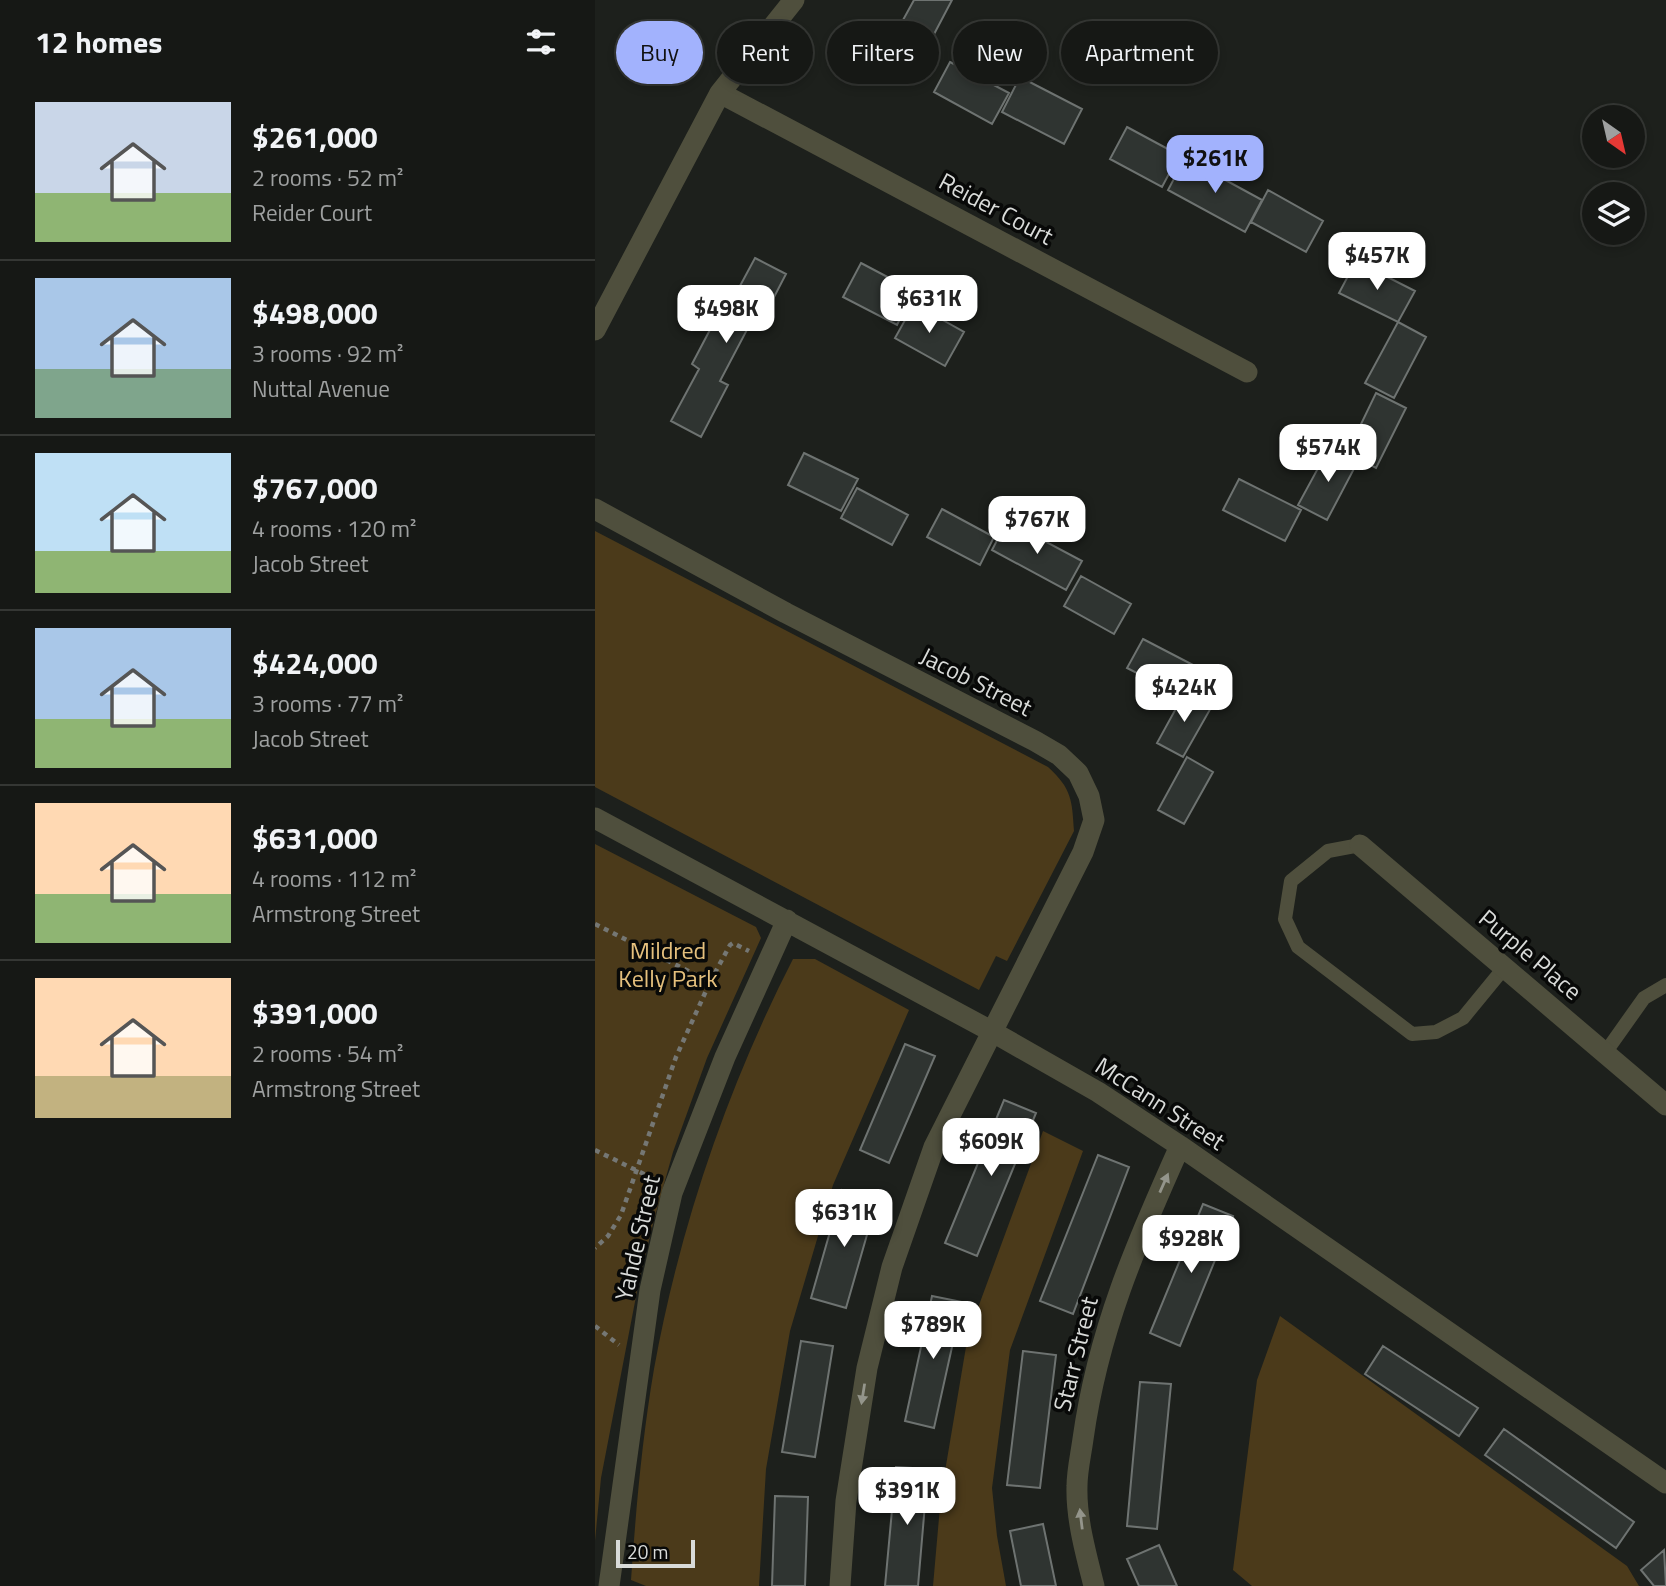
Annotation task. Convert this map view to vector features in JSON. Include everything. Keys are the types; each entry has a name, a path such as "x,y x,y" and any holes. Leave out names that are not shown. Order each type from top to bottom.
{"street":[{"path":"595,330 720,93 794,0"},
{"name":"Reider Court","path":"720,93 1247,372"},
{"name":"Jacob Street","path":"595,509 786,613 1035,741 1059,755 1078,773 1090,796 1094,820 1083,852 934,1147 892,1268 867,1368 846,1500 840,1586"},
{"name":"McCann Street","path":"595,818 991,1031 1098,1092 1181,1146 1666,1483"},
{"name":"Purple Place","path":"1360,845 1666,1105"},
{"name":"Yahde Street","path":"609,1586 650,1290 674,1188 725,1057 787,920"},
{"name":"Starr Street","path":"1094,1586 1085,1551 1077,1486 1086,1415 1106,1327 1135,1247 1181,1146"}],"lane":[{"path":"1360,845 1328,851 1291,881 1285,919 1298,947 1412,1034 1436,1032 1463,1018 1504,968"},
{"path":"1605,1053 1644,998 1666,985"}],"path":[{"path":"595,924 710,982"},
{"path":"595,1248 608,1236 621,1216 676,1057 730,945 733,943 769,961"},
{"path":"595,1150 674,1188"},
{"path":"595,1326 620,1346"}],"green space":[{"path":"595,531 1048,767 1062,782 1071,803 1074,831 1007,961 996,956 979,990 595,787"},
{"name":"Mildred Kelly Park","path":"595,844 756,927 761,938 707,1058 673,1152 654,1220 639,1281 601,1478 595,1541"},
{"path":"793,959 815,959 909,1010 833,1185 790,1331 766,1469 759,1586 646,1586 631,1580 637,1500 654,1369 677,1263 727,1108 747,1057"},
{"path":"1043,1131 1083,1151 1010,1350 992,1488 1006,1586 933,1586 941,1495 968,1335"},
{"path":"1280,1316 1627,1566 1639,1586 1252,1586 1233,1570 1257,1380"}],"building":[{"path":"914,0 952,0 939,25 939,21 902,21"},
{"path":"950,62 953,64 953,84 992,84 1009,93 992,124 934,92"},
{"path":"1016,84 1034,84 1082,109 1064,144 1002,112"},
{"path":"1127,127 1179,155 1162,187 1110,159"},
{"path":"1185,158 1262,200 1245,232 1168,190"},
{"path":"1268,190 1323,221 1306,252 1251,222"},
{"path":"755,258 786,274 759,326 751,322 720,381 728,385 701,437 671,421 699,369 692,364 722,307 727,310"},
{"path":"1356,261 1415,291 1398,322 1339,293"},
{"path":"861,263 914,291 897,325 843,297"},
{"path":"914,304 964,332 945,366 895,338"},
{"path":"1398,322 1426,337 1394,398 1365,383"},
{"path":"1376,393 1406,408 1376,468 1347,453"},
{"path":"1329,448 1357,463 1327,520 1298,505"},
{"path":"804,453 858,479 841,511 788,485"},
{"path":"1239,479 1301,510 1285,541 1223,510"},
{"path":"857,488 908,515 892,545 841,518"},
{"path":"942,509 994,537 980,565 927,537"},
{"path":"1007,521 1082,561 1066,590 992,550"},
{"path":"1081,576 1131,604 1114,634 1064,606"},
{"path":"1143,639 1195,666 1180,695 1127,668"},
{"path":"1185,692 1212,706 1183,757 1157,743"},
{"path":"1187,757 1213,772 1184,824 1158,810"},
{"path":"905,1044 935,1056 889,1163 860,1150"},
{"path":"1004,1100 1036,1113 977,1256 945,1243"},
{"path":"1098,1155 1129,1167 1073,1314 1040,1301"},
{"path":"842,1190 877,1200 846,1308 811,1298"},
{"path":"1203,1204 1233,1216 1180,1346 1150,1333"},
{"path":"932,1296 962,1302 934,1428 905,1421"},
{"path":"801,1341 833,1346 815,1457 782,1452"},
{"path":"1383,1346 1478,1408 1459,1436 1365,1374"},
{"path":"1023,1351 1056,1355 1040,1488 1007,1485"},
{"path":"1140,1382 1171,1384 1157,1529 1127,1526"},
{"path":"1504,1429 1634,1522 1616,1548 1485,1455"},
{"path":"896,1467 928,1469 918,1586 885,1586"},
{"path":"775,1496 808,1497 805,1586 772,1586"},
{"path":"1043,1524 1056,1586 1021,1586 1010,1531"},
{"path":"1159,1545 1177,1586 1139,1586 1127,1559"},
{"path":"1664,1550 1666,1586 1654,1586 1641,1570"}]}
